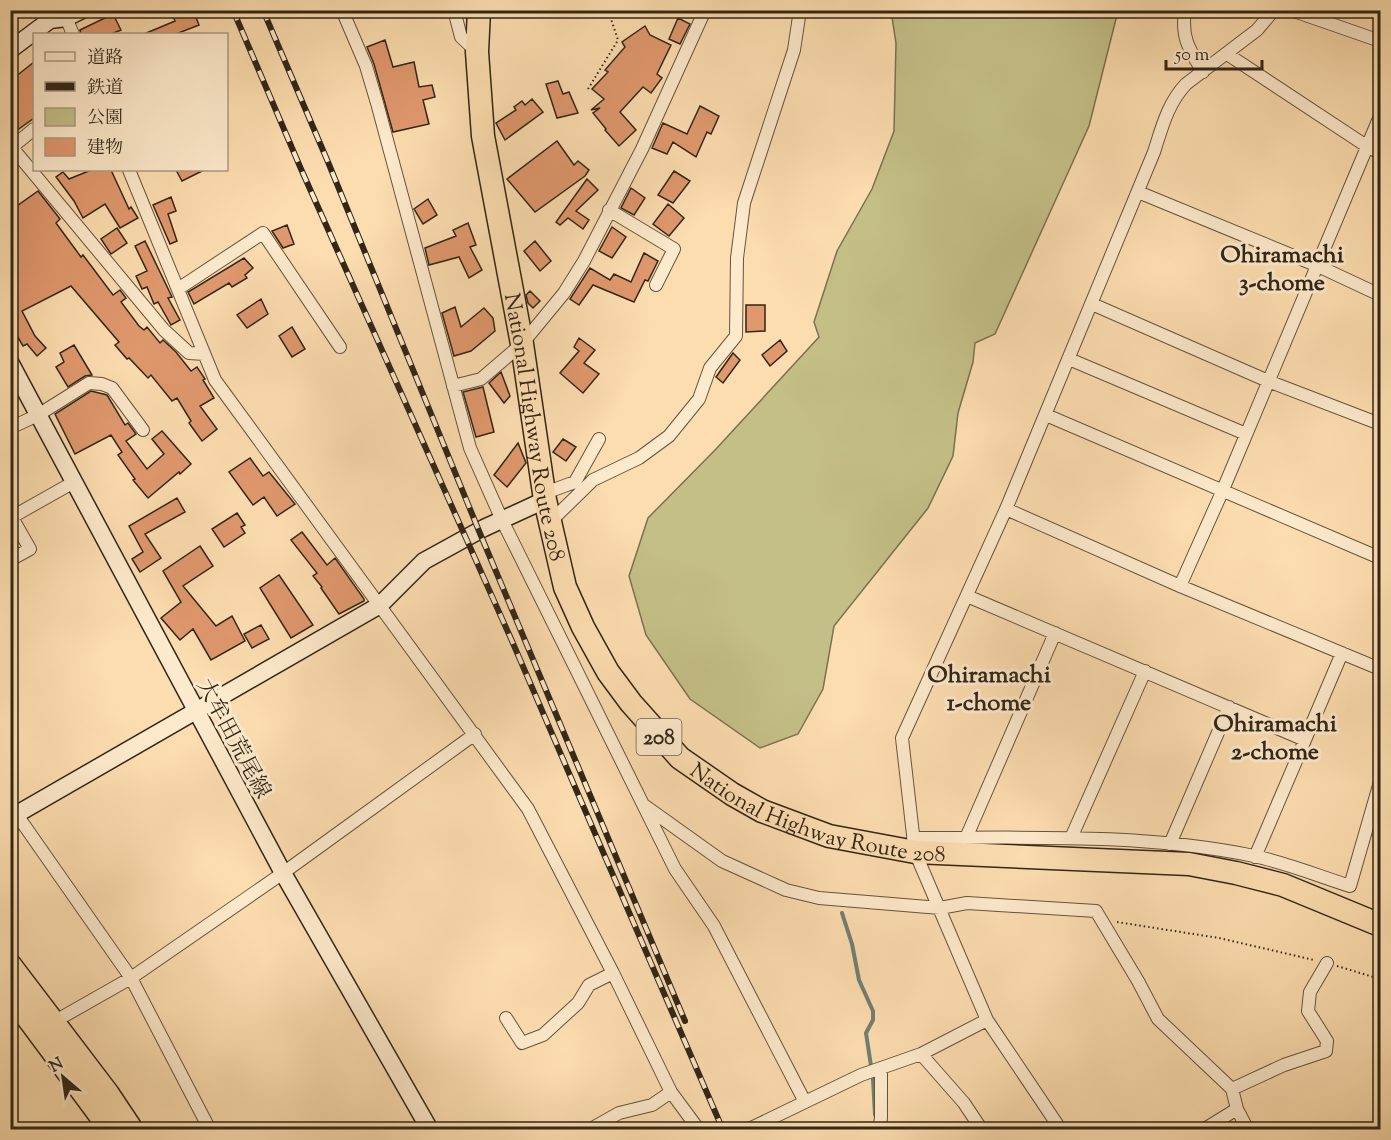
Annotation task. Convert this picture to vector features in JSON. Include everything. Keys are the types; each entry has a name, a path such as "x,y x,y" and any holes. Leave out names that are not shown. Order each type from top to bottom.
{"highway":[{"name":"National Highway Route 208","path":"479,10 477,52 483,136 522,344 545,496 565,587 591,644 608,672 631,704 680,758 732,794 762,811 829,836 914,845 1189,864 1283,885 1380,925"},
{"path":"10,965 111,1130"},
{"path":"10,994 46,1027 132,1130"}],"main road":[{"path":"10,50 54,16 82,10"},
{"name":"大牟田荒尾線","path":"10,362 283,873 430,1130"},
{"path":"13,812 380,605 424,561 545,496"}],"street":[{"path":"342,10 366,66 470,448 502,520 675,869 714,926 805,1102"},
{"path":"454,10 461,37 477,52"},
{"path":"453,386 480,379 522,344 564,293 584,261 642,149 705,10"},
{"path":"550,522 593,480 639,458 669,436 699,399 710,368 736,336 737,258 744,203 794,50 800,10"},
{"path":"1185,10 1183,22 1185,43 1203,72"},
{"path":"1061,1130 987,1020 914,845 902,738 1046,415 1154,152 1167,111 1177,94 1257,30 1274,10"},
{"path":"1291,10 1380,41"},
{"path":"54,16 72,33"},
{"path":"1227,54 1380,153"},
{"path":"1180,586 1222,492 1380,116"},
{"path":"33,130 11,146 164,330 189,353 204,354"},
{"path":"129,171 216,380 528,809 613,973 671,1092 699,1130"},
{"path":"1138,192 1318,266 1380,295"},
{"path":"609,210 674,249 656,285"},
{"path":"178,289 263,233 340,347"},
{"path":"1092,304 1268,381 1380,424"},
{"path":"1069,359 1246,434"},
{"path":"10,428 38,415 89,383 112,388 143,430"},
{"path":"1046,415 1380,558"},
{"path":"545,496 575,482 599,440"},
{"path":"10,560 30,549 11,516 74,482"},
{"path":"1006,509 1180,586 1380,669"},
{"path":"967,596 1305,740"},
{"path":"966,838 1055,633"},
{"path":"1255,857 1342,653"},
{"path":"1071,838 1145,670"},
{"path":"1170,844 1229,707"},
{"path":"46,1027 131,978 283,873 475,734"},
{"path":"914,845 966,838 1071,838 1170,844 1255,857 1350,886 1380,782"},
{"path":"642,803 722,861 786,890 819,898 940,908 966,903 1096,911 1158,1019 1232,1089 1237,1108 1248,1130"},
{"path":"13,812 131,978 210,1130"},
{"path":"1232,1089 1284,1065 1326,1051 1327,1041 1308,1011 1310,992 1327,963"},
{"path":"506,1017 522,1043 543,1035 578,1004 589,985 613,973"},
{"path":"747,1130 861,1076 921,1054 987,1020"},
{"path":"921,1054 964,1103 982,1130"},
{"path":"879,1130 881,1068"},
{"path":"589,1130 619,1113 652,1105 671,1092"},
{"path":"1203,1130 1237,1108"}],"path":[{"path":"588,89 618,40 608,10"},
{"path":"1101,919 1219,938 1380,978"}],"green space":[{"path":"891,11 1118,11 1089,126 995,334 975,343 973,362 958,413 953,456 928,508 834,626 823,689 798,734 760,748 690,699 646,635 629,576 648,518 716,449 819,337 814,322 837,251 872,189 894,131 896,43"}],"building":[{"path":"180,10 189,10 191,16 195,15 199,25 179,33 146,33 175,21 172,14"},
{"path":"113,14 121,30 114,33 81,33 80,30"},
{"path":"678,18 690,24 680,44 669,39"},
{"path":"645,26 650,35 671,45 657,74 662,78 651,93 643,87 620,112 636,130 619,146 593,113 600,108 591,110 604,99 592,89 608,72 605,70 625,47 622,42"},
{"path":"385,40 393,67 414,62 419,87 432,85 435,97 423,100 429,124 393,132 367,47"},
{"path":"33,63 33,119 16,131 10,122 10,81"},
{"path":"558,81 563,94 569,92 578,113 557,118 546,84"},
{"path":"532,99 543,112 505,140 496,123 516,110 514,107 522,101 525,105"},
{"path":"700,106 719,116 711,134 707,132 696,157 673,142 667,154 652,148 663,123 687,134"},
{"path":"557,141 574,165 578,161 589,170 585,176 535,212 507,179"},
{"path":"89,171 111,171 129,209 131,207 138,218 120,228 105,204 83,218 74,201 56,177 63,172 69,179"},
{"path":"177,171 202,171 182,181"},
{"path":"674,171 690,181 673,203 658,195"},
{"path":"587,179 598,190 576,211 589,220 583,229 568,218 560,225 556,222"},
{"path":"631,188 645,198 634,215 621,208"},
{"path":"38,191 60,219 56,223 81,257 83,255 113,295 120,290 126,298 121,302 139,326 144,330 147,327 160,343 163,340 191,371 197,367 205,379 203,380 214,398 200,406 217,429 202,441 189,423 191,421 177,398 172,401 151,375 148,378 129,358 127,359 115,345 119,342 71,286 22,311 35,336 46,348 37,356 27,344 23,346 10,324 10,211"},
{"path":"171,197 176,211 168,214 177,241 170,244 153,205"},
{"path":"428,199 437,215 423,224 414,209"},
{"path":"668,204 684,218 669,236 653,224"},
{"path":"468,223 476,245 470,247 482,270 469,278 459,257 429,265 425,248 456,236 453,230"},
{"path":"287,225 294,244 283,248 272,231"},
{"path":"612,227 626,237 612,258 599,251"},
{"path":"117,228 127,243 111,254 101,239"},
{"path":"145,241 172,297 168,298 180,320 171,325 158,302 154,304 147,287 142,289 136,276 147,271 135,246"},
{"path":"535,241 551,261 540,271 524,251"},
{"path":"644,253 658,261 634,302 593,285 579,305 570,299 590,268 610,280 614,274 631,282"},
{"path":"244,258 253,268 245,275 247,278 232,287 229,283 194,304 188,292"},
{"path":"530,291 540,301 533,308 528,303 526,295"},
{"path":"261,299 268,314 247,328 237,315"},
{"path":"746,305 765,305 765,331 746,332"},
{"path":"455,307 461,327 484,308 493,318 495,331 471,351 454,356 442,313"},
{"path":"292,327 305,349 292,357 279,336"},
{"path":"579,338 595,350 584,363 599,374 583,393 560,373 579,351 574,347"},
{"path":"780,340 787,351 770,366 762,355"},
{"path":"74,345 92,375 85,376 68,387 56,367 64,362 60,353"},
{"path":"733,353 740,360 723,383 716,377"},
{"path":"501,372 510,396 504,403 489,383"},
{"path":"483,387 494,432 476,437 463,392"},
{"path":"91,391 107,395 125,425 128,423 136,434 126,441 147,469 164,454 152,439 162,431 191,464 148,498 133,480 135,479 118,455 122,452 111,435 75,454 55,414"},
{"path":"563,439 576,447 566,461 553,452"},
{"path":"518,443 526,463 507,487 494,475"},
{"path":"250,458 263,476 269,472 295,504 277,516 264,497 253,505 229,472"},
{"path":"177,498 185,512 145,534 161,558 140,572 132,559 143,552 129,526"},
{"path":"237,513 245,525 241,527 245,533 224,547 212,529"},
{"path":"302,532 327,565 335,558 364,601 339,614 313,576 317,573 291,540"},
{"path":"200,546 213,566 183,586 216,626 232,616 245,641 211,660 193,629 180,640 161,618 181,602 163,571"},
{"path":"279,575 313,625 291,638 260,588"},
{"path":"261,625 269,639 252,648 244,634"}],"waterway":[{"path":"842,913 852,944 859,980 873,1011 873,1020 866,1033 873,1079 875,1115"}],"railway":[{"path":"233,10 301,169 512,641 723,1130"},
{"path":"263,10 685,1021"}],"district":[{"name":"Ohiramachi 3-chome","path":"1282,268"},
{"name":"Ohiramachi 1-chome","path":"989,688"},
{"name":"Ohiramachi 2-chome","path":"1275,737"}]}
